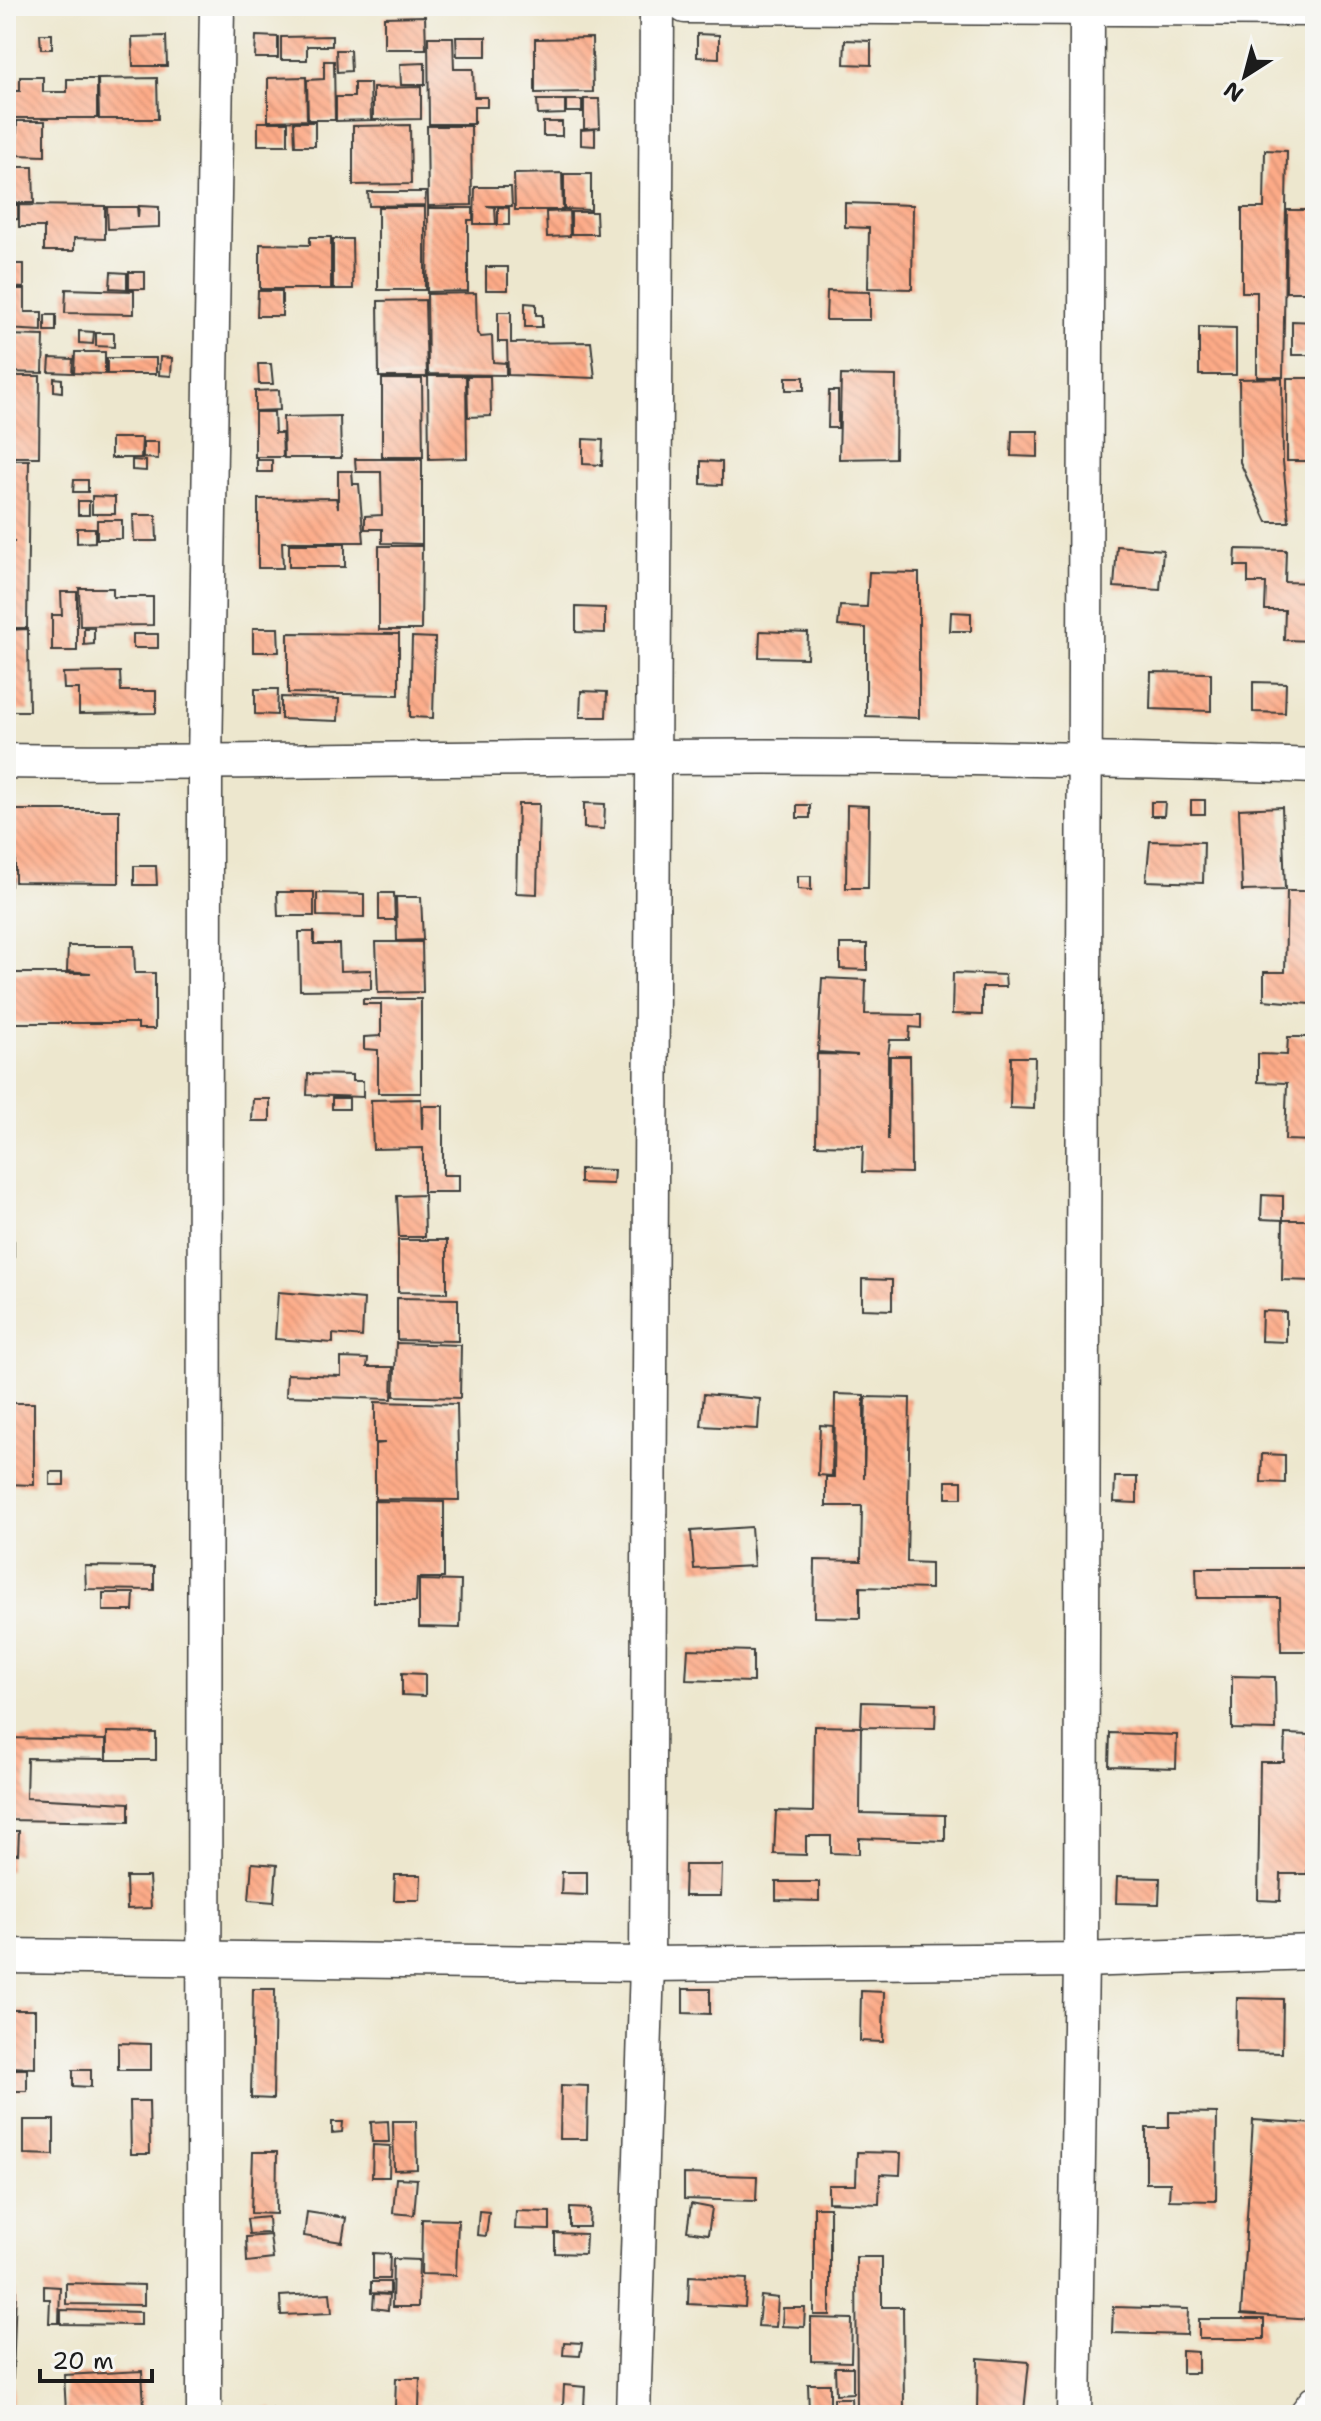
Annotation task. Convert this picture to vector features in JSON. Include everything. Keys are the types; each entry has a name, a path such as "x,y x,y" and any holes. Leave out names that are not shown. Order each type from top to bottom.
{"street":[{"path":"204,2415 205,763 217,6"},
{"path":"633,2415 647,1964 657,6"},
{"path":"685,6 1315,9"},
{"path":"1074,2415 1081,1960 1087,9"},
{"path":"6,761 205,763 651,757 1085,759 1315,766"},
{"path":"6,1956 647,1964 1081,1960 1315,1952"},
{"path":"1306,2415 1315,2403"}],"building":[{"path":"425,16 426,49 384,49 384,17"},
{"path":"40,34 52,34 52,49 41,49"},
{"path":"697,34 719,35 719,58 697,57"},
{"path":"166,36 167,66 133,66 132,37"},
{"path":"256,36 278,37 278,58 255,58"},
{"path":"332,36 332,46 307,46 307,60 281,60 281,37"},
{"path":"428,37 453,37 454,69 473,69 474,97 487,97 487,107 474,107 474,124 429,124"},
{"path":"456,37 486,37 486,56 457,56"},
{"path":"592,38 593,92 535,93 535,39"},
{"path":"845,40 871,41 871,65 844,64"},
{"path":"336,50 350,50 351,71 337,72"},
{"path":"324,61 334,61 335,120 308,120 307,80 324,79"},
{"path":"425,63 425,85 401,85 400,64"},
{"path":"20,77 43,77 43,92 67,92 67,79 97,79 97,118 6,118 6,91 20,91"},
{"path":"306,77 307,120 268,121 268,78"},
{"path":"157,78 158,119 99,119 98,79"},
{"path":"354,83 370,83 371,120 336,121 336,97 354,97"},
{"path":"421,87 421,119 373,120 373,88"},
{"path":"584,99 599,99 600,128 584,129"},
{"path":"537,100 565,100 565,114 538,115"},
{"path":"566,100 582,100 582,112 566,112"},
{"path":"6,121 14,121 14,167 33,167 34,203 6,203"},
{"path":"17,121 45,121 45,156 16,155"},
{"path":"258,122 288,122 288,145 258,145"},
{"path":"294,122 315,122 315,146 295,146"},
{"path":"543,122 562,122 562,136 543,136"},
{"path":"410,125 411,184 353,185 353,126"},
{"path":"427,126 471,126 472,205 428,206"},
{"path":"595,129 595,146 581,145 581,130"},
{"path":"1265,150 1287,151 1283,377 1257,377 1257,292 1242,292 1242,208 1264,208"},
{"path":"562,173 563,210 515,210 514,174"},
{"path":"564,174 591,174 591,210 564,209"},
{"path":"475,187 511,187 512,206 486,206 495,207 496,224 474,224"},
{"path":"368,192 426,192 425,205 369,206"},
{"path":"845,203 913,205 912,289 868,288 869,228 845,227"},
{"path":"9,205 18,205 18,219 9,220"},
{"path":"19,205 105,206 105,239 74,238 74,251 44,251 44,227 19,227"},
{"path":"139,206 159,207 159,227 108,229 107,207 137,207 138,218"},
{"path":"378,207 425,207 425,290 378,290"},
{"path":"498,207 509,208 509,225 498,225"},
{"path":"428,208 473,208 473,220 468,220 468,291 427,292"},
{"path":"1287,210 1315,210 1312,292 1286,292"},
{"path":"569,211 570,236 547,237 546,212"},
{"path":"571,212 596,212 597,234 571,234"},
{"path":"6,232 12,232 12,264 24,264 24,288 6,287"},
{"path":"310,237 331,237 331,289 260,289 260,244 310,245"},
{"path":"333,239 352,239 353,289 333,289"},
{"path":"486,267 508,267 508,290 486,290"},
{"path":"111,272 127,273 127,289 110,288"},
{"path":"129,272 145,272 145,289 129,289"},
{"path":"6,289 25,289 25,312 42,312 42,331 6,329"},
{"path":"66,289 134,291 134,314 65,313"},
{"path":"258,291 282,291 282,316 257,316"},
{"path":"827,291 870,292 870,320 826,320"},
{"path":"476,293 477,333 481,337 492,336 493,362 506,363 506,375 428,374 427,294"},
{"path":"425,300 427,377 379,377 378,301"},
{"path":"525,303 536,304 536,315 542,315 542,327 525,327"},
{"path":"498,312 511,312 511,343 591,342 595,378 508,375 507,342 498,342"},
{"path":"45,315 56,315 56,331 45,331"},
{"path":"1292,321 1315,322 1315,355 1292,355"},
{"path":"1199,327 1236,328 1236,375 1199,375"},
{"path":"79,331 94,332 93,344 79,343"},
{"path":"96,333 114,333 114,347 96,346"},
{"path":"6,335 44,336 43,373 6,372"},
{"path":"75,352 105,352 105,374 74,373"},
{"path":"160,357 172,358 171,376 159,375"},
{"path":"50,358 73,359 72,373 49,372"},
{"path":"107,358 156,358 156,374 107,374"},
{"path":"258,364 271,364 273,384 259,384"},
{"path":"841,375 896,376 895,458 839,459"},
{"path":"6,376 40,376 39,457 6,457"},
{"path":"428,376 466,376 467,458 429,459"},
{"path":"467,376 490,376 491,416 468,417"},
{"path":"786,377 804,377 804,390 786,390"},
{"path":"54,378 62,379 62,392 54,391"},
{"path":"1282,378 1283,461 1289,522 1267,522 1240,462 1239,379"},
{"path":"1287,378 1315,378 1315,461 1287,461"},
{"path":"382,379 422,379 423,457 382,457"},
{"path":"279,390 280,410 255,411 255,391"},
{"path":"829,391 838,391 838,428 828,428"},
{"path":"255,412 274,412 275,433 282,433 283,457 255,457"},
{"path":"340,416 341,458 284,458 283,417"},
{"path":"1012,431 1038,431 1038,457 1011,456"},
{"path":"111,438 142,438 141,458 111,458"},
{"path":"583,439 603,440 602,465 583,464"},
{"path":"143,442 158,442 158,459 143,458"},
{"path":"355,459 422,459 422,544 382,543 382,529 365,529 365,516 382,515 381,472 356,472"},
{"path":"6,460 29,460 27,628 6,628 6,542 15,542 6,541"},
{"path":"132,460 146,461 146,471 132,470"},
{"path":"257,460 272,460 272,472 257,472"},
{"path":"701,461 722,462 722,485 701,484"},
{"path":"338,471 352,471 353,484 359,484 364,542 282,542 283,568 258,568 258,499 336,498 338,508"},
{"path":"74,480 88,480 88,492 73,492"},
{"path":"92,496 115,497 115,514 92,514"},
{"path":"78,501 89,501 89,515 78,515"},
{"path":"133,515 156,515 157,541 134,541"},
{"path":"97,520 122,520 122,539 97,539"},
{"path":"77,528 95,528 95,542 77,543"},
{"path":"289,544 345,544 345,567 289,567"},
{"path":"379,546 422,546 421,630 379,630"},
{"path":"1117,546 1163,550 1160,590 1114,587"},
{"path":"1236,549 1286,550 1285,582 1315,583 1315,641 1284,640 1285,610 1265,610 1266,583 1248,583 1248,566 1235,566"},
{"path":"869,572 919,573 919,718 866,716 866,628 838,626 840,606 867,607"},
{"path":"79,588 113,588 113,597 153,597 153,625 80,626"},
{"path":"61,592 77,592 77,651 52,651 52,615 62,615"},
{"path":"576,607 605,608 605,633 576,632"},
{"path":"951,612 971,613 971,631 950,631"},
{"path":"84,628 94,628 94,644 84,645"},
{"path":"253,628 278,628 279,652 253,652"},
{"path":"28,629 29,711 6,711 6,630"},
{"path":"760,631 808,633 807,658 759,657"},
{"path":"288,633 399,634 399,695 288,693"},
{"path":"133,634 158,634 158,648 133,648"},
{"path":"412,637 435,638 433,718 410,717"},
{"path":"120,672 121,691 156,691 156,713 79,714 79,689 64,689 63,673"},
{"path":"1151,672 1211,673 1211,711 1150,709"},
{"path":"1253,682 1286,683 1285,713 1253,712"},
{"path":"255,689 278,689 277,715 255,714"},
{"path":"581,691 607,692 606,717 580,717"},
{"path":"281,697 339,699 338,721 281,719"},
{"path":"1191,800 1205,800 1205,814 1191,814"},
{"path":"1151,802 1165,802 1164,816 1151,816"},
{"path":"584,803 605,804 604,829 584,828"},
{"path":"518,804 539,804 537,894 516,893"},
{"path":"797,805 810,805 810,818 797,818"},
{"path":"847,805 869,806 868,888 846,888"},
{"path":"1282,807 1285,890 1242,891 1239,809"},
{"path":"15,810 119,810 119,883 15,882"},
{"path":"1150,841 1204,842 1203,883 1146,881"},
{"path":"6,863 11,863 11,886 6,886"},
{"path":"134,866 156,866 157,885 134,885"},
{"path":"798,876 811,876 811,890 798,889"},
{"path":"6,888 9,888 11,970 6,970"},
{"path":"1287,891 1314,891 1310,1004 1264,1000 1264,972 1285,972"},
{"path":"277,892 314,892 314,916 278,916"},
{"path":"317,893 364,894 364,917 317,916"},
{"path":"379,893 394,893 395,920 379,920"},
{"path":"396,897 421,897 423,940 397,941"},
{"path":"299,932 314,932 314,944 339,944 340,971 371,970 371,989 300,990"},
{"path":"376,942 422,942 423,992 378,993"},
{"path":"840,944 867,944 867,970 840,969"},
{"path":"68,946 134,946 135,973 155,973 155,1029 138,1029 138,1023 6,1023 6,973 91,973 67,971"},
{"path":"953,973 1005,975 1006,987 982,987 982,1015 952,1014"},
{"path":"822,978 866,980 865,1014 921,1015 921,1028 910,1027 909,1040 890,1040 888,1055 888,1140 890,1056 910,1056 911,1173 862,1172 863,1146 816,1145 817,1054 858,1055 818,1052"},
{"path":"363,999 421,999 421,1093 378,1093 378,1050 364,1049 364,1037 381,1036 381,1004 363,1004"},
{"path":"1288,1037 1310,1037 1310,1055 1315,1055 1315,1141 1285,1140 1287,1083 1258,1082 1258,1054 1287,1055"},
{"path":"1011,1057 1035,1057 1034,1109 1010,1108"},
{"path":"308,1074 352,1075 352,1081 363,1081 363,1097 307,1095"},
{"path":"332,1098 349,1098 349,1109 332,1109"},
{"path":"253,1099 270,1099 270,1121 252,1121"},
{"path":"421,1099 422,1130 423,1106 443,1106 443,1175 459,1175 459,1192 423,1192 423,1148 373,1149 371,1100"},
{"path":"580,1169 614,1170 613,1184 580,1183"},
{"path":"424,1195 425,1237 399,1237 397,1196"},
{"path":"1262,1195 1283,1196 1283,1220 1261,1219"},
{"path":"1283,1220 1315,1220 1315,1281 1282,1280"},
{"path":"398,1240 447,1240 447,1293 398,1292"},
{"path":"6,1241 14,1241 14,1282 6,1281"},
{"path":"862,1279 892,1280 892,1310 862,1309"},
{"path":"278,1292 364,1299 362,1337 333,1334 333,1343 275,1339"},
{"path":"397,1298 458,1299 458,1341 397,1340"},
{"path":"1262,1311 1286,1312 1286,1342 1261,1341"},
{"path":"396,1343 461,1345 460,1398 394,1396"},
{"path":"341,1358 368,1359 367,1367 393,1367 392,1399 286,1396 287,1374 341,1376"},
{"path":"704,1394 760,1399 758,1429 701,1426"},
{"path":"835,1394 864,1395 864,1478 866,1397 910,1398 907,1562 931,1563 931,1589 860,1587 860,1618 814,1617 815,1560 861,1561 862,1506 826,1506 826,1477 834,1477"},
{"path":"375,1402 457,1404 459,1500 375,1499 375,1444 385,1443 375,1443"},
{"path":"6,1403 34,1403 34,1485 6,1484"},
{"path":"820,1425 833,1426 832,1476 818,1475"},
{"path":"1262,1454 1285,1455 1285,1483 1261,1482"},
{"path":"50,1472 64,1472 64,1485 50,1485"},
{"path":"1115,1477 1137,1477 1137,1503 1114,1502"},
{"path":"946,1481 962,1481 962,1498 946,1498"},
{"path":"374,1501 444,1502 444,1578 417,1578 416,1602 374,1602"},
{"path":"751,1527 754,1566 694,1569 691,1531"},
{"path":"85,1566 154,1567 154,1590 86,1589"},
{"path":"1196,1568 1315,1568 1315,1651 1281,1651 1280,1598 1197,1598"},
{"path":"419,1580 461,1581 460,1628 419,1627"},
{"path":"103,1593 134,1593 133,1611 103,1611"},
{"path":"688,1649 753,1651 753,1682 686,1680"},
{"path":"402,1673 425,1674 425,1696 402,1695"},
{"path":"1232,1676 1275,1677 1276,1730 1232,1729"},
{"path":"862,1702 936,1704 935,1728 861,1727"},
{"path":"814,1726 861,1727 860,1813 945,1815 945,1841 859,1838 859,1854 831,1853 831,1836 806,1836 806,1855 774,1854 776,1811 813,1812"},
{"path":"107,1732 156,1733 156,1760 107,1760"},
{"path":"1110,1733 1177,1735 1176,1768 1109,1766"},
{"path":"1285,1734 1310,1735 1307,1874 1281,1874 1280,1901 1258,1900 1260,1762 1284,1762"},
{"path":"6,1738 106,1740 106,1759 27,1758 26,1798 129,1803 129,1822 6,1820"},
{"path":"6,1831 19,1831 18,1854 10,1853 10,1871 6,1871"},
{"path":"252,1863 277,1865 274,1902 249,1900"},
{"path":"685,1865 722,1865 721,1896 684,1896"},
{"path":"562,1872 587,1872 587,1895 561,1894"},
{"path":"395,1875 421,1875 420,1900 394,1900"},
{"path":"126,1877 149,1877 151,1908 127,1909"},
{"path":"1117,1877 1160,1878 1159,1904 1116,1903"},
{"path":"776,1882 819,1882 819,1901 776,1900"},
{"path":"253,1989 275,1989 273,2099 251,2098"},
{"path":"683,1989 710,1989 710,2014 683,2013"},
{"path":"861,1991 884,1992 883,2042 860,2041"},
{"path":"1237,1998 1283,1999 1282,2053 1236,2052"},
{"path":"6,2010 35,2010 35,2068 6,2067"},
{"path":"118,2043 151,2044 151,2070 118,2070"},
{"path":"6,2069 27,2069 27,2091 6,2091"},
{"path":"73,2070 91,2070 91,2087 73,2086"},
{"path":"561,2085 588,2086 587,2139 560,2139"},
{"path":"130,2101 149,2101 150,2154 131,2154"},
{"path":"1169,2112 1217,2113 1216,2201 1169,2200 1170,2183 1146,2183 1146,2128 1169,2128"},
{"path":"24,2120 54,2120 54,2155 24,2154"},
{"path":"1253,2120 1315,2124 1312,2319 1241,2314"},
{"path":"388,2121 389,2142 372,2142 371,2122"},
{"path":"393,2121 416,2121 417,2169 394,2170"},
{"path":"332,2122 343,2122 342,2132 332,2133"},
{"path":"373,2145 390,2146 389,2177 372,2177"},
{"path":"253,2152 277,2152 276,2214 251,2213"},
{"path":"857,2152 901,2153 900,2175 880,2174 879,2204 828,2202 828,2185 856,2185"},
{"path":"684,2174 757,2176 756,2201 684,2199"},
{"path":"396,2178 417,2179 414,2215 393,2213"},
{"path":"691,2204 712,2208 708,2234 687,2231"},
{"path":"814,2207 830,2207 830,2315 814,2315"},
{"path":"570,2208 590,2209 589,2227 570,2227"},
{"path":"479,2211 489,2212 486,2236 477,2235"},
{"path":"516,2211 550,2212 550,2230 515,2229"},
{"path":"307,2212 346,2218 342,2242 304,2236"},
{"path":"268,2217 269,2233 249,2234 247,2219"},
{"path":"422,2219 458,2220 456,2275 421,2274"},
{"path":"555,2233 586,2234 585,2254 555,2253"},
{"path":"270,2235 273,2259 247,2262 246,2237"},
{"path":"373,2253 390,2254 389,2279 373,2279"},
{"path":"856,2257 882,2257 882,2307 903,2307 904,2412 857,2412"},
{"path":"393,2259 419,2260 418,2307 392,2307"},
{"path":"689,2276 747,2279 745,2307 688,2304"},
{"path":"371,2282 390,2282 390,2294 371,2293"},
{"path":"66,2283 144,2285 144,2305 66,2304"},
{"path":"44,2286 60,2287 59,2323 49,2323 50,2299 44,2299"},
{"path":"6,2289 16,2289 12,2408 6,2408"},
{"path":"330,2293 332,2313 281,2315 280,2296"},
{"path":"374,2294 389,2295 388,2310 373,2308"},
{"path":"761,2296 778,2298 776,2327 758,2326"},
{"path":"1113,2307 1188,2309 1187,2335 1112,2333"},
{"path":"783,2308 805,2308 804,2327 782,2326"},
{"path":"61,2310 141,2312 141,2325 61,2324"},
{"path":"811,2318 852,2319 851,2362 811,2361"},
{"path":"1199,2319 1264,2319 1264,2339 1199,2339"},
{"path":"564,2342 582,2343 580,2356 563,2355"},
{"path":"1182,2351 1198,2352 1198,2373 1182,2373"},
{"path":"978,2358 1029,2362 1024,2411 977,2412"},
{"path":"835,2367 853,2367 853,2393 836,2394"},
{"path":"142,2371 144,2407 66,2412 64,2375"},
{"path":"396,2378 420,2378 419,2408 395,2408"},
{"path":"808,2384 830,2384 830,2411 809,2412"},
{"path":"564,2385 585,2387 584,2407 563,2406"},
{"path":"834,2398 851,2398 852,2415 834,2415"},
{"path":"272,2408 272,2415 244,2415 244,2412"},
{"path":"367,2409 389,2411 388,2415 367,2415"},
{"path":"391,2410 460,2412 460,2415 391,2415"},
{"path":"1110,2412 1190,2412 1190,2415 1110,2415"}]}
